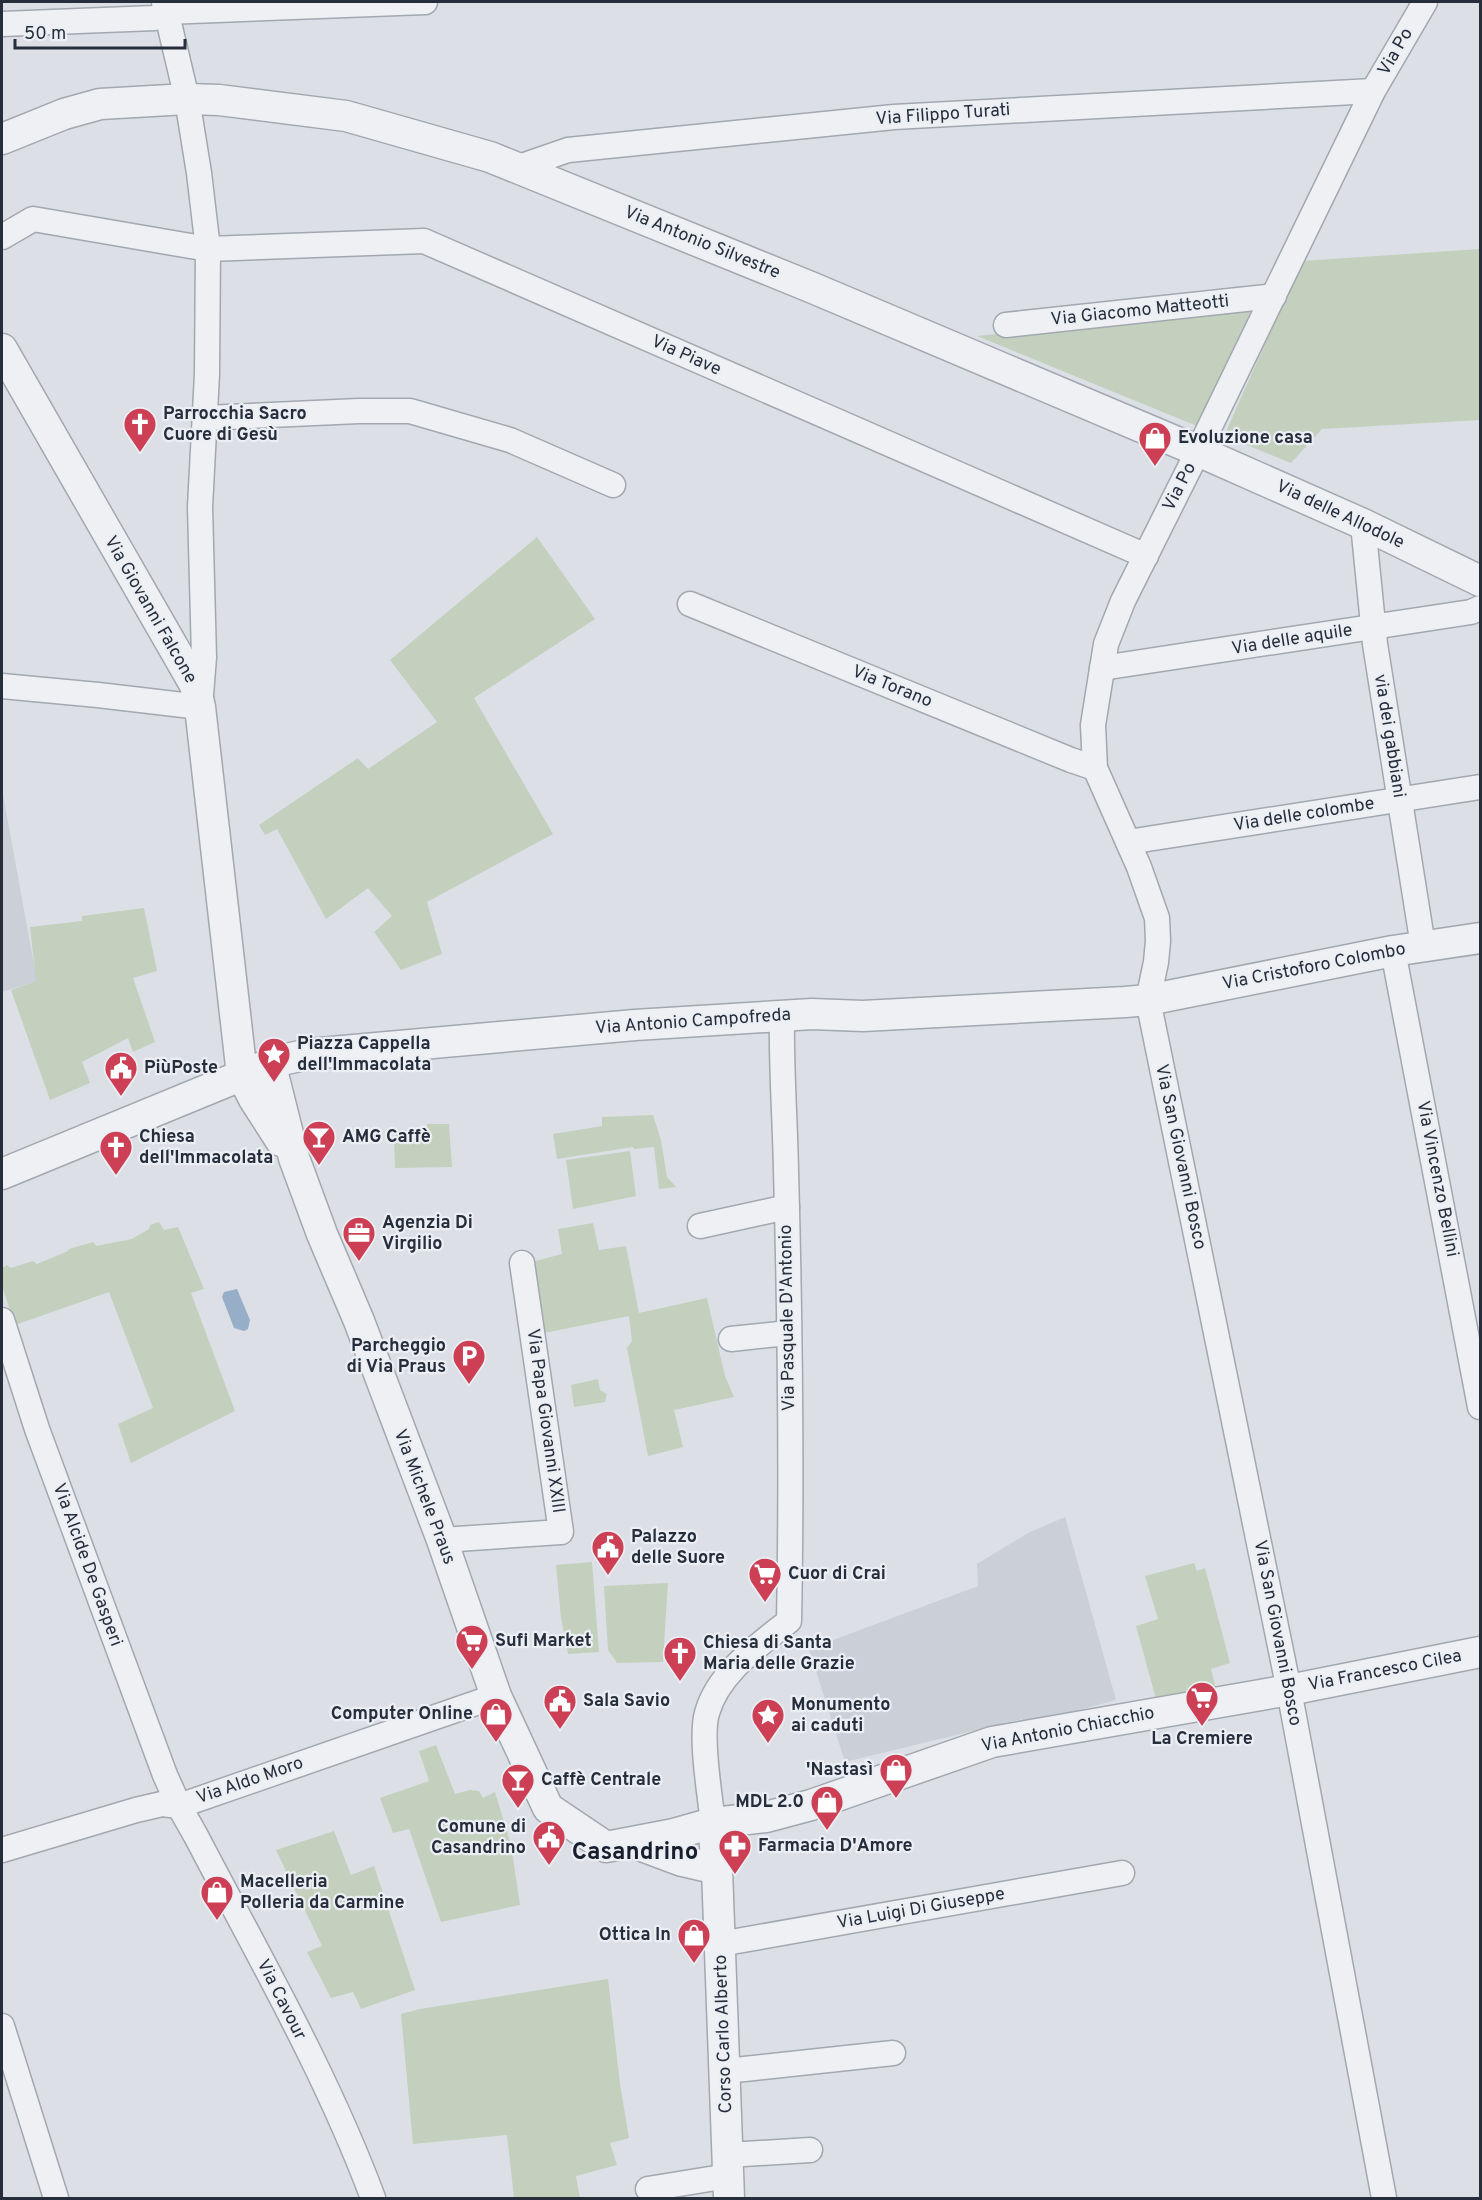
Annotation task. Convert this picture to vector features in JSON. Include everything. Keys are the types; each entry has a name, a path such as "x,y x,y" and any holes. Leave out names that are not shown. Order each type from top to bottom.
{"street":[{"path":"2,24 155,18 165,7 425,2"},
{"name":"Via Po","path":"1148,999 1156,962 1157,918 1128,842 1095,768 1093,725 1106,644 1123,601 1373,91 1425,2"},
{"path":"2,686 200,707 204,657 200,507 205,418 208,249 187,99 165,7"},
{"name":"Via Filippo Turati","path":"516,168 568,150 894,117 1373,91"},
{"name":"Via Antonio Silvestre","path":"2,139 64,114 100,104 187,99 219,100 346,116 490,157 813,288 1198,451"},
{"name":"Via Piave","path":"2,237 33,219 208,249 424,241 1146,556"},
{"name":"Via Giacomo Matteotti","path":"1006,325 1274,296"},
{"name":"Via Giovanni Falcone","path":"2,349 195,685 200,707 242,1075"},
{"path":"205,418 410,411 510,440 613,485"},
{"name":"Via delle Allodole","path":"1198,451 1363,524 1480,581"},
{"name":"via dei gabbiani","path":"1363,524 1373,628 1423,946"},
{"name":"Via Torano","path":"690,604 1095,768"},
{"name":"Via delle aquile","path":"1102,668 1373,628 1471,612 1480,608"},
{"name":"Via delle colombe","path":"1128,842 1480,787"},
{"name":"Via Cristoforo Colombo","path":"1148,999 1393,951 1480,938"},
{"name":"Via Vincenzo Bellini","path":"1393,951 1480,1407"},
{"name":"Via Antonio Campofreda","path":"2,1174 277,1061 332,1052 636,1026 812,1014 863,1016 1148,999"},
{"name":"Via San Giovanni Bosco","path":"1148,999 1289,1690 1384,2199"},
{"name":"Via Pasquale D'Antonio","path":"713,1823 704,1734 706,1713 712,1699 730,1673 789,1621 791,1539 782,1016"},
{"name":"Via Michele Praus","path":"277,1061 273,1074 294,1158 442,1540 496,1696 548,1808 606,1847 634,1843"},
{"name":"Via Michele Praus","path":"242,1075 254,1100 294,1158"},
{"path":"700,1226 787,1206"},
{"name":"Via Papa Giovanni XXIII","path":"442,1540 561,1532 522,1263"},
{"name":"Via Alcide De Gasperi","path":"2,1320 41,1440 149,1733 179,1806"},
{"path":"731,1339 788,1333"},
{"name":"Via Francesco Cilea","path":"1289,1690 1480,1652"},
{"name":"Via Antonio Chiacchio","path":"634,1843 713,1823 766,1817 811,1805 992,1742 1289,1690"},
{"name":"Via Aldo Moro","path":"2,1850 136,1810 162,1804 179,1806 496,1696"},
{"name":"Via Cavour","path":"179,1806 321,2076 358,2158 373,2199"},
{"name":"Corso Carlo Alberto","path":"713,1823 726,2071 728,2177"},
{"path":"634,1843 682,1861 717,1869"},
{"name":"Via Luigi Di Giuseppe","path":"720,1944 1122,1873"},
{"path":"2,2026 56,2199"},
{"path":"726,2071 893,2052"},
{"path":"648,2189 728,2177 810,2150"}],"shaded area":[{"path":"2,789 37,981 2,992"},
{"path":"1065,1517 1116,1700 1024,1725 1022,1719 845,1762 809,1649 978,1586 977,1564 1028,1533"}],"green space":[{"path":"1480,249 1480,420 1322,429 1291,463 1224,436 1302,261"},
{"path":"1255,308 1197,426 977,336"},
{"path":"537,537 595,619 474,698 553,834 427,902 442,954 401,970 374,932 392,916 368,888 326,919 277,829 265,835 259,825 358,758 368,769 437,722 390,660"},
{"path":"144,908 157,971 133,978 155,1042 133,1052 128,1038 82,1062 90,1083 50,1100 11,990 36,981 30,927 82,921 82,916"},
{"path":"653,1115 661,1140 667,1177 676,1187 659,1189 654,1147 634,1149 633,1147 557,1159 553,1134 602,1126 602,1117"},
{"path":"427,1124 449,1124 452,1167 395,1168 396,1130 427,1129"},
{"path":"630,1151 636,1196 573,1209 566,1160"},
{"path":"159,1222 164,1230 178,1227 204,1289 191,1293 235,1411 131,1463 118,1424 153,1408 109,1292 15,1325 2,1286 2,1268 7,1265 11,1268 33,1261 37,1264 69,1249 93,1242 96,1246 132,1239 149,1229 150,1225"},
{"path":"593,1223 599,1250 626,1246 639,1313 707,1298 725,1376 734,1397 674,1410 683,1447 648,1456 627,1348 632,1341 629,1316 544,1333 532,1262 562,1254 558,1229"},
{"path":"598,1379 600,1390 607,1394 605,1402 574,1407 571,1385"},
{"path":"592,1562 599,1652 568,1654 561,1618 556,1565"},
{"path":"1194,1563 1197,1571 1205,1568 1230,1663 1211,1669 1216,1689 1156,1699 1136,1626 1158,1619 1145,1576"},
{"path":"668,1583 663,1662 617,1663 608,1650 604,1586"},
{"path":"436,1745 455,1794 470,1790 479,1791 483,1798 495,1792 511,1845 520,1905 441,1922 409,1829 393,1833 380,1798 429,1781 419,1751"},
{"path":"334,1831 351,1875 374,1866 415,1990 361,2009 353,1992 331,1998 307,1952 322,1946 276,1850"},
{"path":"608,1979 620,2084 629,2138 610,2143 617,2165 576,2176 580,2198 514,2198 507,2135 413,2144 401,2014"}],"water":[{"path":"237,1289 250,1320 248,1329 244,1331 234,1328 222,1297 224,1292"}],"place":[{"name":"Parrocchia Sacro Cuore di Gesù","path":"140,453"},
{"name":"Evoluzione casa","path":"1155,467"},
{"name":"Piazza Cappella dell'Immacolata","path":"274,1083"},
{"name":"PiùPoste","path":"121,1097"},
{"name":"AMG Caffè","path":"319,1166"},
{"name":"Chiesa dell'Immacolata","path":"116,1176"},
{"name":"Agenzia Di Virgilio","path":"359,1262"},
{"name":"Parcheggio di Via Praus","path":"469,1385"},
{"name":"Palazzo delle Suore","path":"608,1576"},
{"name":"Cuor di Crai","path":"765,1603"},
{"name":"Sufi Market","path":"472,1670"},
{"name":"Chiesa di Santa Maria delle Grazie","path":"680,1682"},
{"name":"La Cremiere","path":"1202,1727"},
{"name":"Sala Savio","path":"560,1730"},
{"name":"Computer Online","path":"496,1743"},
{"name":"Monumento ai caduti","path":"768,1744"},
{"name":"'Nastasì","path":"896,1799"},
{"name":"Caffè Centrale","path":"518,1809"},
{"name":"MDL 2.0","path":"827,1831"},
{"name":"Comune di Casandrino","path":"549,1866"},
{"name":"Farmacia D'Amore","path":"735,1875"},
{"name":"Macelleria Polleria da Carmine","path":"217,1921"},
{"name":"Ottica In","path":"694,1964"}],"district":[{"name":"Casandrino","path":"635,1853"}]}
